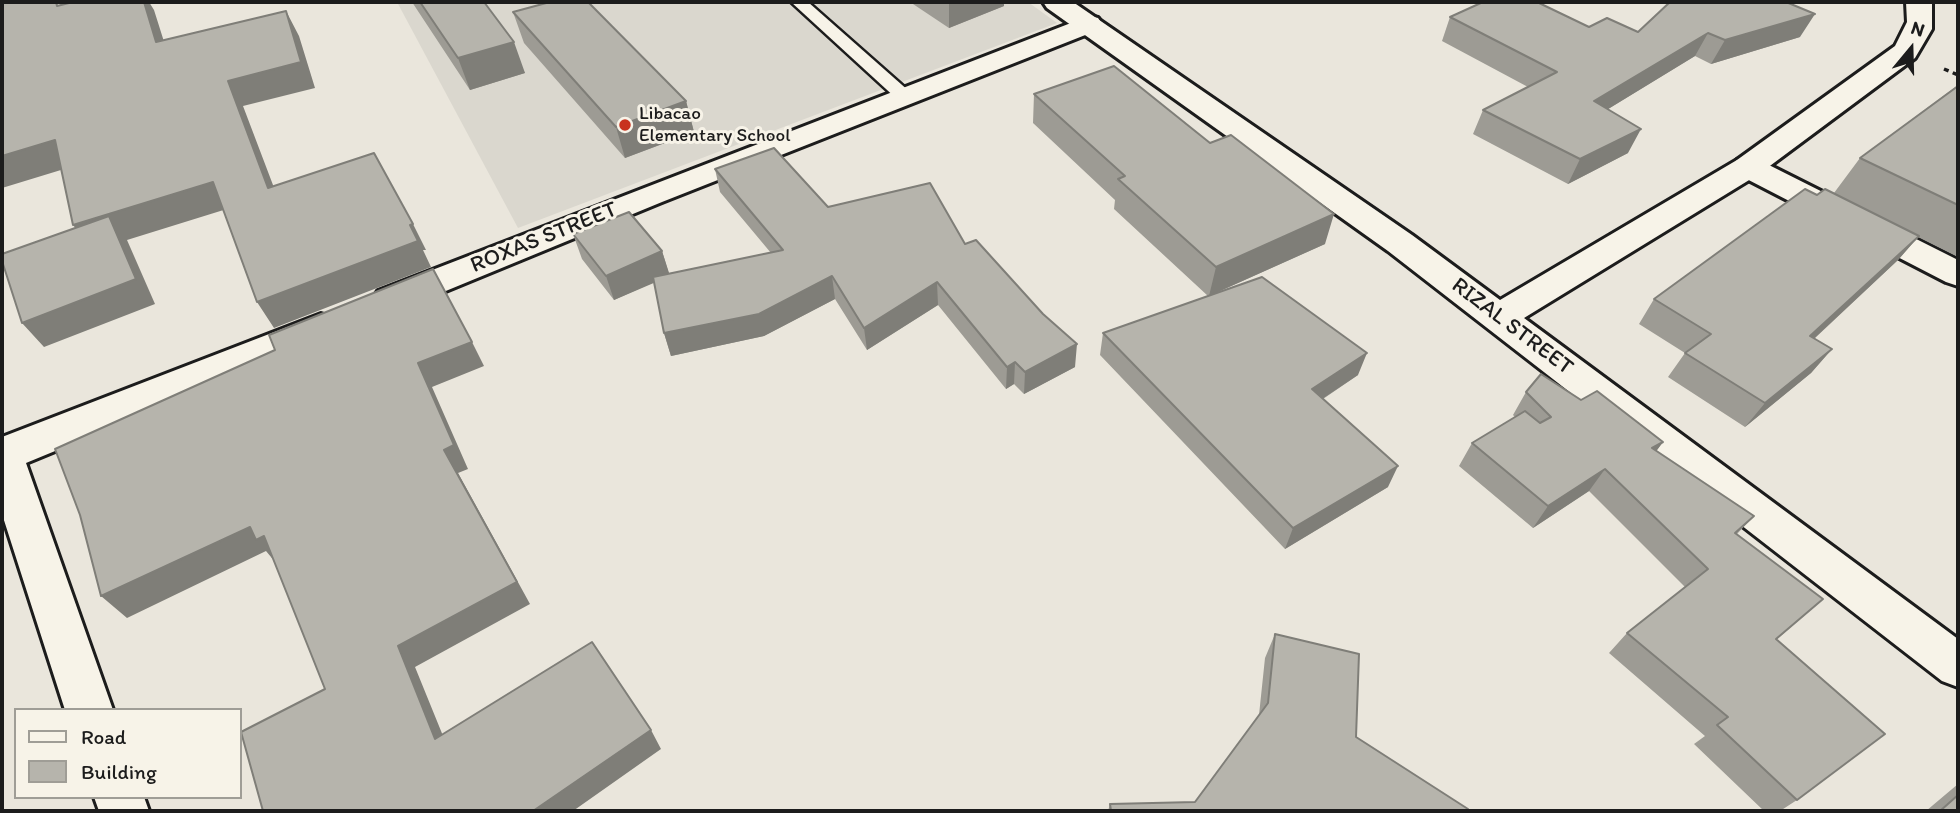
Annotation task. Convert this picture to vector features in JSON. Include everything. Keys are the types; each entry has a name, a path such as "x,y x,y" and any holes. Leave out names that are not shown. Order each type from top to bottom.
{"street":[{"name":"RIZAL STREET","path":"1056,2 1400,243 1958,666"},
{"path":"1500,317 1748,167 1905,52 1917,38 1921,10 1919,2"},
{"name":"ROXAS STREET","path":"2,455 1089,24"},
{"path":"1748,167 1958,274"},
{"path":"2,455 88,708"}],"lane":[{"path":"799,2 904,96"}],"shaded area":[{"name":"Libacao Elementary School","path":"397,2 1028,2 1057,23 518,228"}],"building":[{"path":"2,2 56,2 57,6 73,2 144,2 156,42 286,11 301,62 228,81 268,188 374,153 413,224 410,225 418,241 257,302 213,182 73,225 55,140 2,156"},
{"path":"420,2 484,2 514,42 458,58"},
{"path":"550,2 588,2 686,101 616,127 513,12"},
{"path":"1483,2 1537,2 1589,27 1607,18 1638,32 1670,2 1786,2 1815,14 1725,40 1708,33 1594,101 1641,129 1580,159 1483,110 1557,72 1450,17"},
{"path":"1114,66 1210,143 1231,135 1334,214 1216,267 1118,179 1125,176 1034,94"},
{"path":"1958,86 1958,205 1860,158"},
{"path":"774,148 828,207 930,183 965,244 976,240 1043,314 1077,344 1025,372 1015,362 1007,367 937,282 864,328 832,276 759,314 664,333 653,277 783,250 715,169"},
{"path":"1805,189 1817,195 1825,189 1919,236 1810,336 1832,349 1765,403 1685,353 1711,334 1654,299"},
{"path":"629,212 662,251 606,276 573,234"},
{"path":"109,216 136,279 22,323 2,254"},
{"path":"433,269 472,342 418,363 454,445 444,450 517,582 398,646 435,739 592,642 651,730 533,811 263,811 242,731 325,689 264,536 256,540 250,527 101,596 80,515 55,449 275,350 269,335"},
{"path":"1262,277 1367,353 1312,389 1398,466 1293,528 1103,333"},
{"path":"1541,374 1581,400 1597,391 1663,442 1652,448 1754,516 1735,533 1823,599 1776,639 1885,734 1797,800 1717,725 1728,717 1627,633 1708,569 1605,469 1548,506 1472,443 1525,411 1540,423 1551,417 1526,392"},
{"path":"1275,634 1359,654 1356,737 1468,811 1111,811 1110,804 1195,802 1268,703"},
{"path":"1958,795 1958,811 1940,811"}],"place":[{"name":"Libacao Elementary School","path":"625,125"}]}
